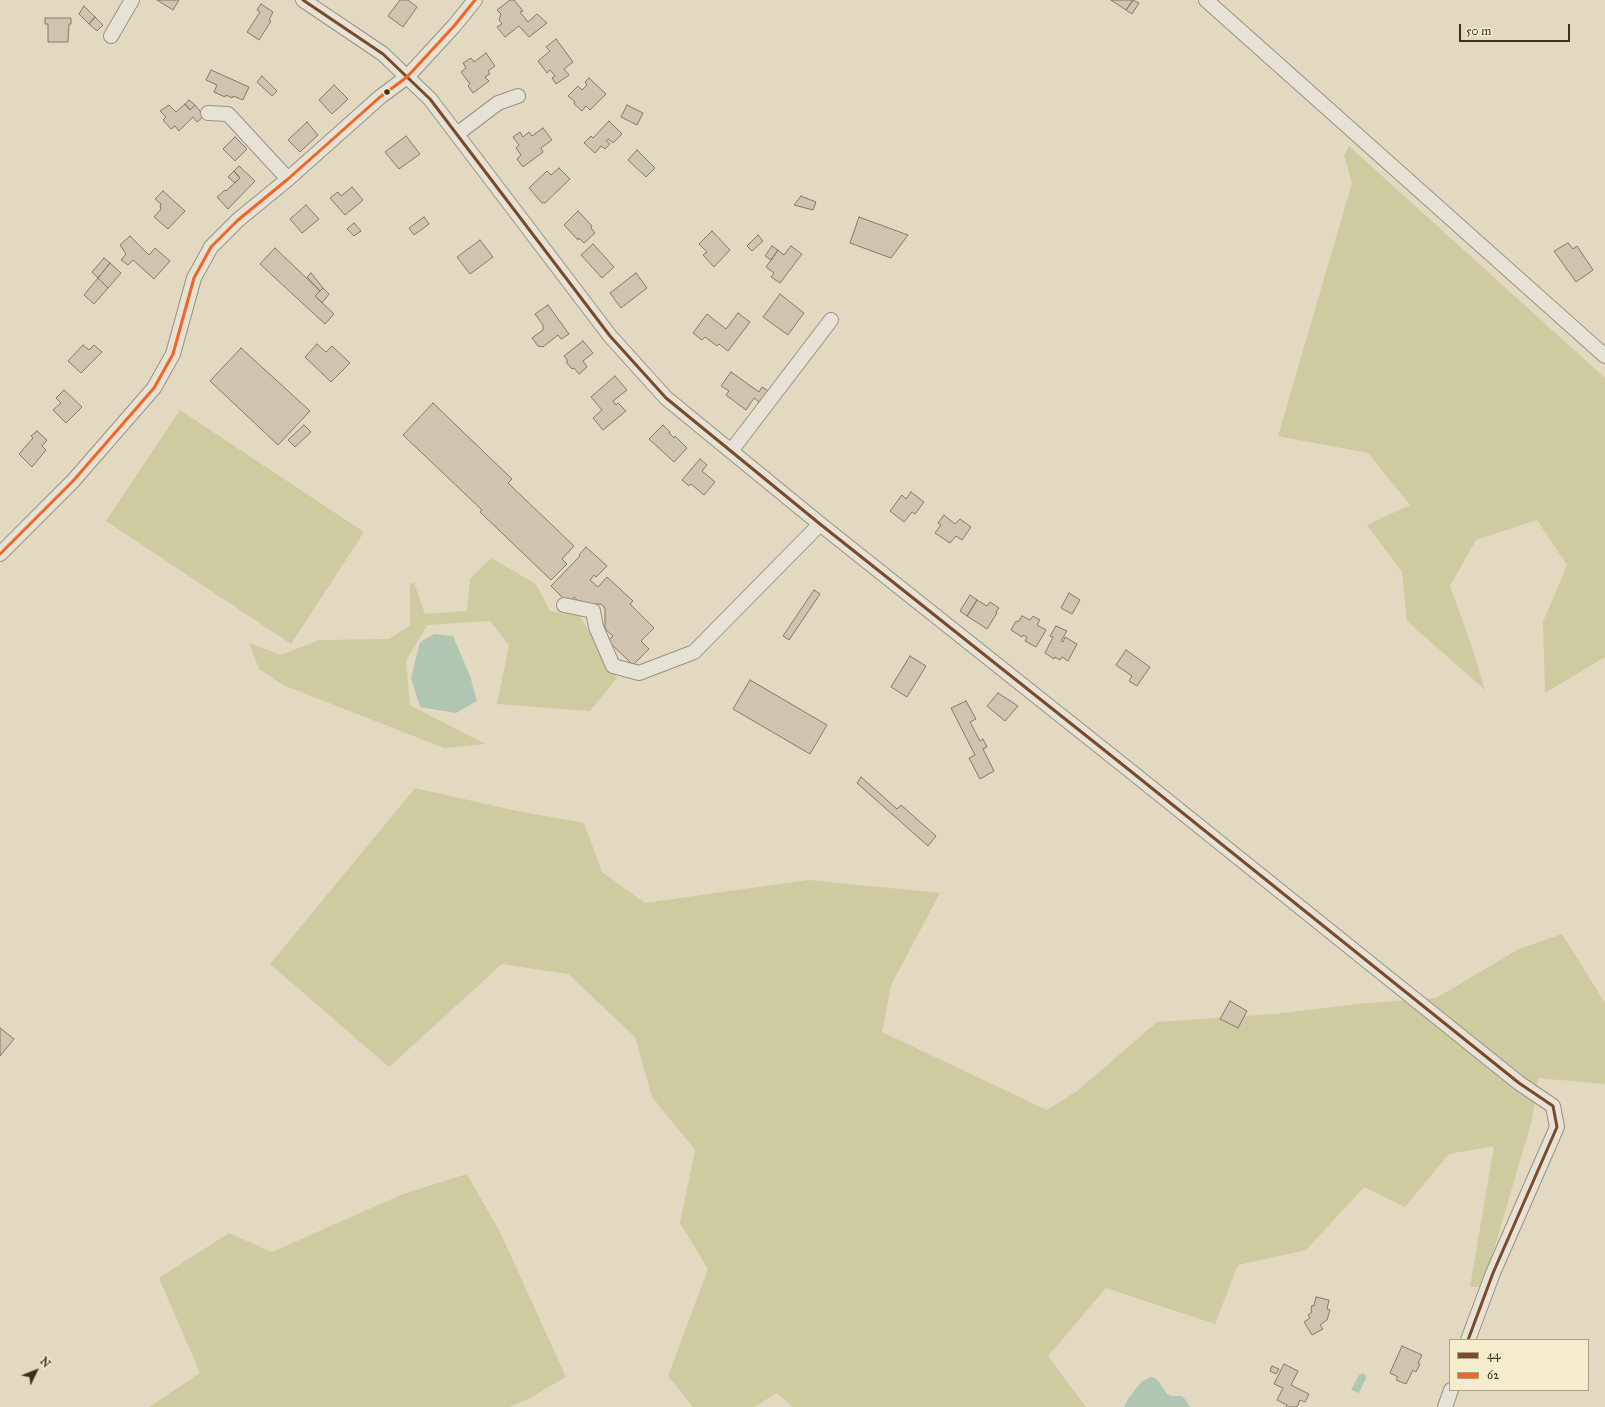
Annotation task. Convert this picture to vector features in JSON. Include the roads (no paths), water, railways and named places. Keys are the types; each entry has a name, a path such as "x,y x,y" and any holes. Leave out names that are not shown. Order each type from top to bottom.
{"street":[{"path":"111,36 132,0"},
{"path":"303,0 383,54 430,99 610,336 666,398 820,524 1519,1083 1553,1106 1557,1127 1493,1273 1468,1339"},
{"path":"0,554 73,481 154,388 174,354 194,278 211,247 238,220 288,179 380,97 406,77 454,26 474,0"},
{"path":"1206,0 1605,356"},
{"path":"457,134 498,103 518,96"},
{"path":"208,113 228,114 288,179"},
{"path":"731,451 831,320"},
{"path":"564,605 593,611 596,627 613,666 639,673 694,652 820,524"},
{"path":"1445,1407 1451,1391"}]}
